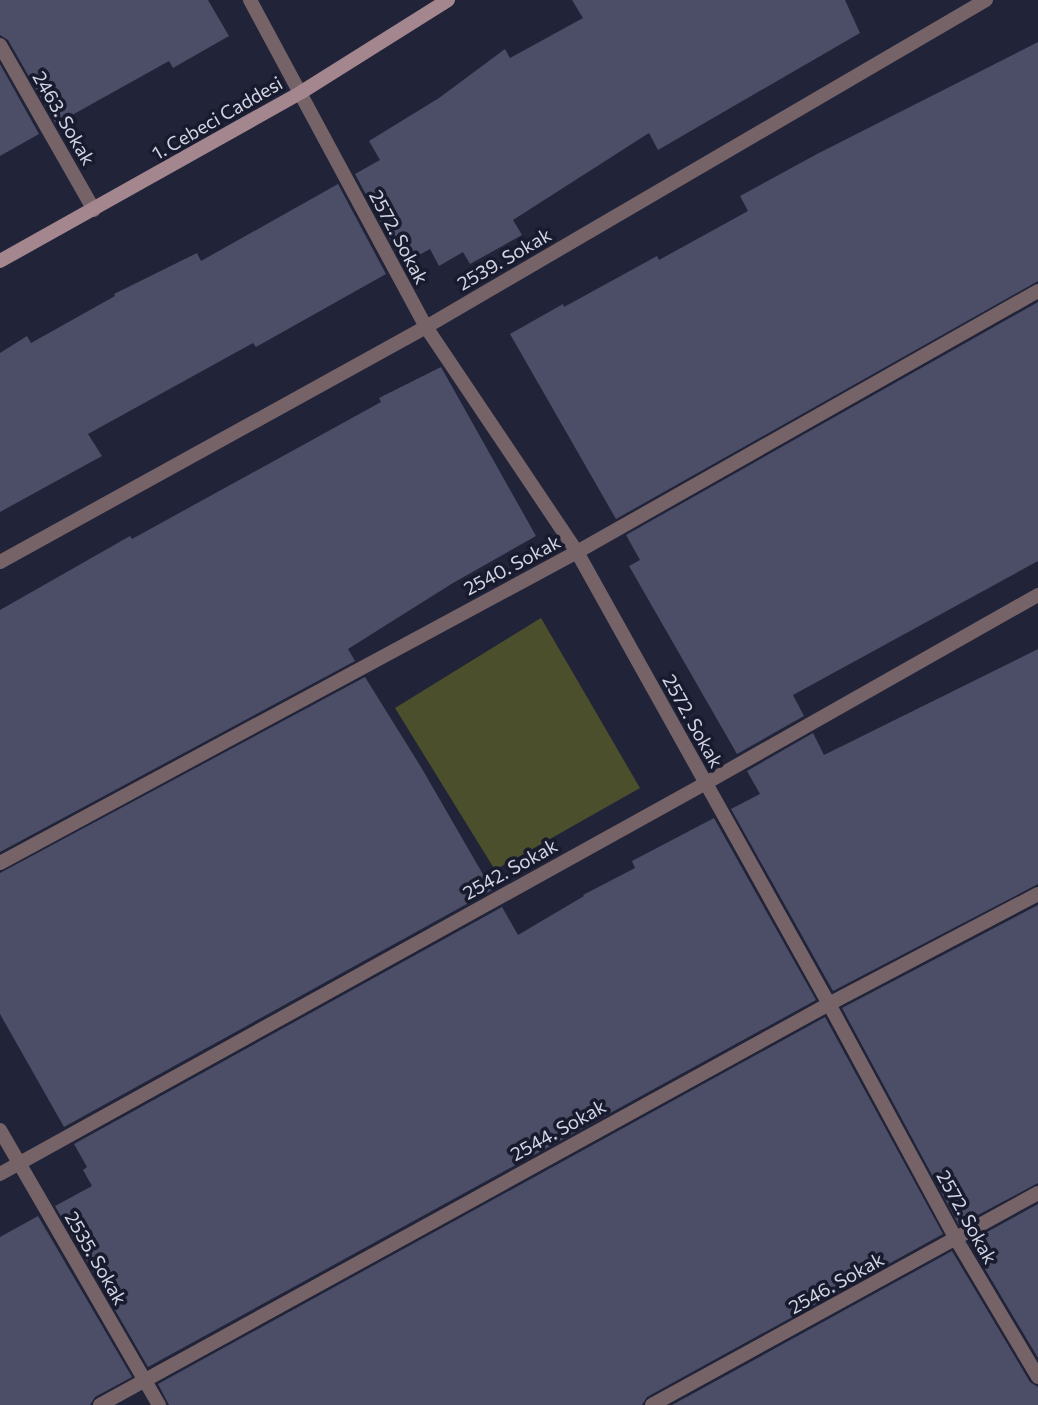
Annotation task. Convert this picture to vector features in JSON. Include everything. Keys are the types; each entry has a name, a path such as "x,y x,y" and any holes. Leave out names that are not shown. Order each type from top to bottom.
{"main road":[{"name":"1. Cebeci Caddesi","path":"0,261 300,93 448,0"}],"street":[{"name":"2572. Sokak","path":"250,0 426,327 576,552 829,1004 956,1239 1038,1377"},
{"name":"2539. Sokak","path":"0,562 426,327 986,0"},
{"name":"2463. Sokak","path":"0,45 94,210"},
{"name":"2540. Sokak","path":"0,863 576,552 1038,291"},
{"name":"2542. Sokak","path":"0,1174 706,783 1038,595"},
{"name":"2544. Sokak","path":"100,1405 829,1004 1038,894"},
{"name":"2535. Sokak","path":"0,1130 159,1405"},
{"name":"2546. Sokak","path":"652,1405 1038,1193"}],"green space":[{"path":"541,618 640,788 495,870 395,708"}],"building":[{"path":"0,0 208,0 229,36 173,68 169,61 56,124 8,40 0,35"},
{"path":"572,0 845,0 860,33 658,150 649,133 513,220 522,235 470,264 463,252 439,266 430,249 403,264 355,174 380,160 369,141 439,98 505,49 510,58 583,18"},
{"path":"1038,42 1038,281 616,519 510,334 657,256 659,260 748,211 740,196"},
{"path":"0,64 39,134 0,156"},
{"path":"338,184 386,274 256,347 253,343 88,434 102,456 0,512 0,353 27,336 31,343 115,296 114,294 197,253 201,261"},
{"path":"1038,302 1038,561 793,695 804,716 737,754 629,566 640,560 626,535"},
{"path":"441,367 536,536 453,583 348,649 355,661 0,852 0,610 130,536 132,539 381,402 379,398"},
{"path":"1038,649 1038,884 833,991 731,809 760,794 747,771 813,733 824,755"},
{"path":"365,677 492,890 64,1127 0,1014 0,873"},
{"path":"714,818 816,1000 148,1367 55,1206 92,1186 83,1170 87,1167 74,1144 502,907 518,935 583,895 635,868 632,861"},
{"path":"1038,905 1038,1183 959,1225 842,1008"},
{"path":"825,1017 943,1234 647,1397 642,1405 169,1405 158,1384"},
{"path":"1038,1204 1038,1358 969,1242"},
{"path":"38,1216 132,1377 95,1397 90,1405 0,1405 0,1237"},
{"path":"952,1251 1030,1382 1038,1387 1038,1405 672,1405"}]}
